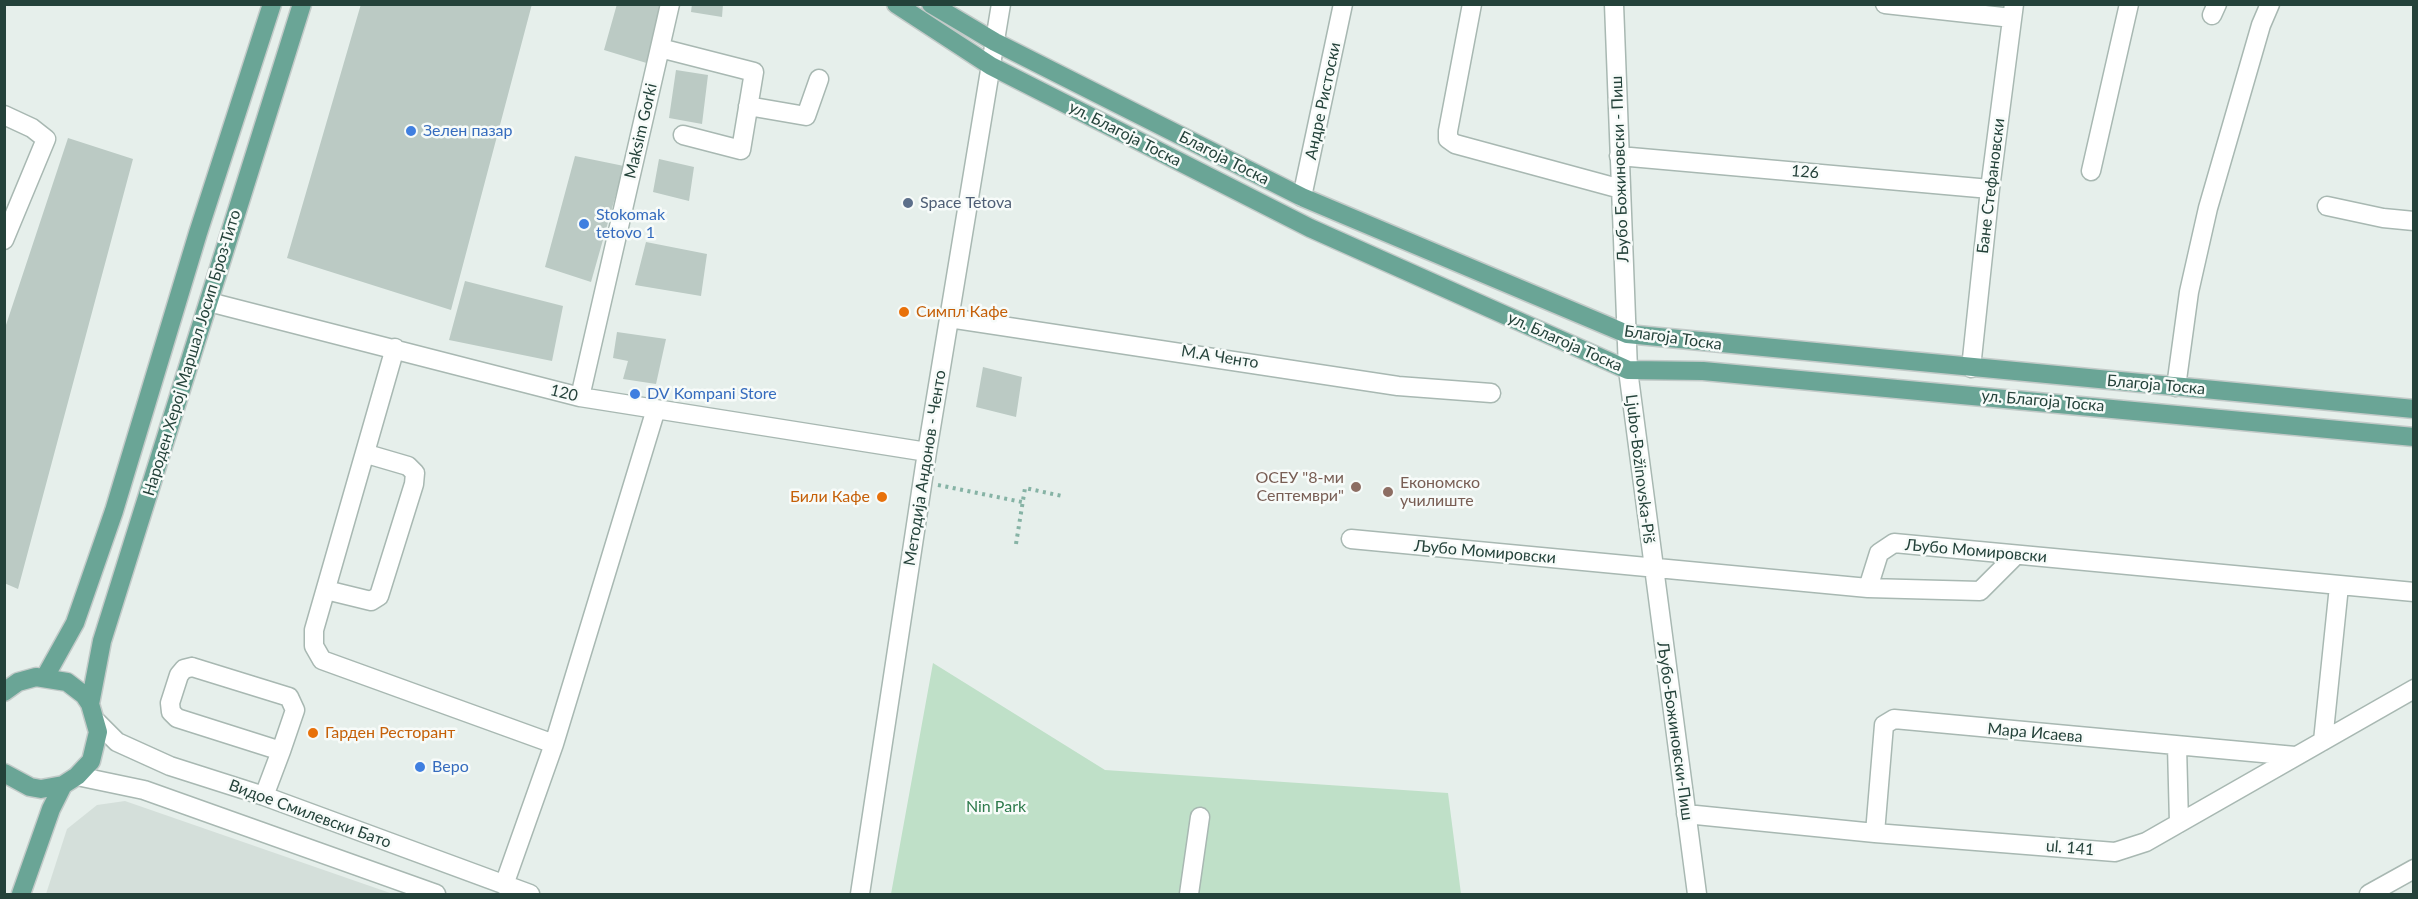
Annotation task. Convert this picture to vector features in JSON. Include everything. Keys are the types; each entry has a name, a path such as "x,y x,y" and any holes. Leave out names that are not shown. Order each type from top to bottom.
{"main road":[{"name":"Народен Херој Маршал Јосип Броз-Тито","path":"45,677 75,623 114,511 198,233 272,4"},
{"name":"Народен Херој Маршал Јосип Броз-Тито","path":"90,704 102,641 302,4"},
{"name":"ул. Благоја Тоска","path":"896,4 991,66 1310,228 1628,370 1703,371 2180,413 2414,437"},
{"name":"Благоја Тоска","path":"931,4 995,42 1302,197 1627,334 2414,409"},
{"path":"9,685 45,677 66,682 84,695 97,722 95,752 70,781 51,809 21,894"},
{"path":"4,773 30,787 41,789 70,781"}],"street":[{"name":"Maksim Gorki","path":"579,397 670,4"},
{"name":"Методија Андонов - Ченто","path":"860,894 927,452 1000,4"},
{"name":"Андре Ристоски","path":"1302,197 1343,4"},
{"path":"1472,4 1448,139 1455,144 1621,189"},
{"name":"Љубо Божиновски - Пиш","path":"1614,4 1628,370"},
{"path":"1885,4 2013,11"},
{"path":"2091,171 2129,4"},
{"path":"2176,387 2189,292 2208,208 2260,25 2270,4"},
{"name":"Бане Стефановски","path":"1971,368 1990,189 2013,11"},
{"path":"660,48 754,72 741,150 683,135"},
{"path":"748,106 806,116 819,79"},
{"path":"4,115 32,128 46,139 4,240"},
{"name":"126","path":"1619,156 1990,189"},
{"path":"2327,206 2383,218 2414,221"},
{"name":"120","path":"209,302 579,397 927,452"},
{"name":"М.А Ченто","path":"949,318 1398,386 1491,393"},
{"path":"395,348 367,454 314,630 314,646 322,660 554,744"},
{"name":"Ljubo-Božinovska-Piš","path":"1628,370 1652,567"},
{"path":"504,885 554,744 656,409"},
{"path":"326,590 371,601 379,596 414,484 415,473 408,466 367,454"},
{"name":"Љубо Момировски","path":"1351,539 1868,588 1880,553 1893,543 2414,592"},
{"path":"1868,588 1980,591 2016,555"},
{"name":"Љубо-Божиновски-Пиш","path":"1652,567 1697,894"},
{"path":"2323,741 2339,586"},
{"path":"264,796 281,751 295,710 289,697 192,667 184,669 179,675 170,703 171,712 177,718 281,751"},
{"name":"ul. 141","path":"1686,814 1875,833 2115,852 2132,848 2179,823 2414,689"},
{"name":"Мара Исаева","path":"1875,833 1884,725 1888,721 2295,756"},
{"name":"Видое Смилевски Бато","path":"97,722 117,742 145,755 264,796 530,894"},
{"path":"2177,746 2179,823"},
{"name":"Видое Смилевски Бато","path":"70,781 144,790 436,894"},
{"path":"1189,894 1200,818"},
{"path":"2370,894 2414,869"}],"path":[{"path":"943,486 1023,502"},
{"path":"1016,544 1025,488 1062,496"}],"shaded area":[{"path":"125,801 393,894 46,894 67,829 97,805"}],"green space":[{"name":"Nin Park","path":"933,663 1105,770 1448,793 1461,894 891,894"}],"building":[{"name":"Зелен пазар","path":"361,4 532,4 451,310 287,258"},
{"path":"617,4 666,4 653,65 604,50"},
{"path":"692,4 723,4 722,17 691,12"},
{"path":"676,70 708,75 702,124 669,118"},
{"path":"68,138 133,159 18,589 4,583 4,331"},
{"path":"575,156 624,166 591,282 545,267"},
{"path":"659,159 694,167 689,201 653,192"},
{"path":"646,242 707,254 701,296 635,285"},
{"path":"465,281 563,306 552,361 449,340"},
{"path":"617,332 666,339 656,384 623,379 628,361 613,358"},
{"path":"983,367 1022,377 1016,417 976,407"}],"place":[{"name":"Зелен пазар","path":"411,131"},
{"name":"Space Tetova","path":"908,203"},
{"name":"Stokomak tetovo 1","path":"584,224"},
{"name":"Симпл Кафе","path":"904,312"},
{"name":"DV Kompani Store","path":"635,394"},
{"name":"ОСЕУ \"8-ми Септември\"","path":"1356,487"},
{"name":"Економско училиште","path":"1388,492"},
{"name":"Били Кафе","path":"882,497"},
{"name":"Гарден Ресторант","path":"313,733"},
{"name":"Веро","path":"420,767"}]}
